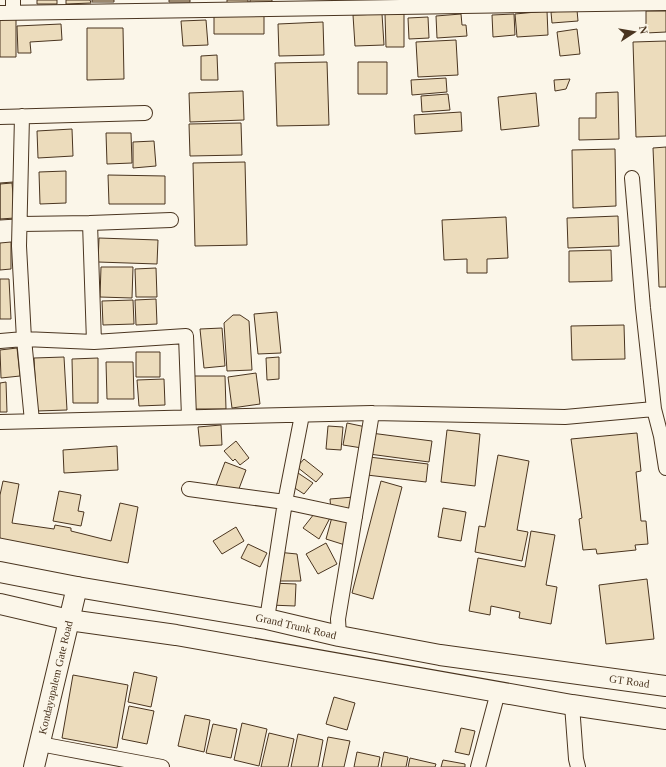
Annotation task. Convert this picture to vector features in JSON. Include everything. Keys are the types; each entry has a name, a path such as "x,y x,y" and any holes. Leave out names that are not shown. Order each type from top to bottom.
{"main road":[{"name":"Grand Trunk Road","path":"0,572 77,588 267,619 338,636 440,655 570,674 594,675"},
{"name":"Kondayapalem Gate Road","path":"34,767 77,588"},
{"path":"0,604 69,620 184,637 572,705 666,719"},
{"name":"GT Road","path":"594,675 666,686"}],"street":[{"path":"9,9 60,6 276,4 666,3"},
{"path":"0,117 145,113"},
{"path":"22,116 21,224 19,246 24,339 32,421"},
{"path":"632,178 643,308 654,409 661,436 666,468"},
{"path":"21,224 171,220"},
{"path":"90,223 94,342"},
{"path":"0,341 24,339 94,342 186,336 189,417"},
{"path":"0,422 372,413 565,417 654,409"},
{"path":"338,636 338,619 372,413"},
{"path":"267,619 284,502 302,415"},
{"path":"189,489 284,502 355,517"},
{"path":"478,767 498,692"},
{"path":"572,705 578,767"},
{"path":"40,744 154,766"}],"building":[{"path":"37,0 57,0 57,4 37,4"},
{"path":"66,0 90,0 91,3 66,4"},
{"path":"92,0 114,0 114,2 92,2"},
{"path":"169,0 190,0 190,2 169,2"},
{"path":"227,0 248,0 248,4 227,4"},
{"path":"250,0 272,0 272,3 250,3"},
{"path":"577,10 578,21 552,23 551,12"},
{"path":"547,11 548,35 517,37 515,14"},
{"path":"646,11 666,11 666,32 646,33"},
{"path":"264,13 264,34 214,34 214,14"},
{"path":"382,14 384,45 355,46 353,15"},
{"path":"385,14 404,14 404,47 386,47"},
{"path":"461,14 462,25 466,25 467,36 437,38 436,16"},
{"path":"514,14 515,35 493,37 492,15"},
{"path":"428,17 429,38 409,39 408,18"},
{"path":"0,18 16,18 16,57 0,57"},
{"path":"206,20 208,45 183,46 181,21"},
{"path":"323,22 324,55 279,56 278,24"},
{"path":"61,24 62,40 30,42 31,53 18,53 17,26"},
{"path":"87,28 123,28 124,79 87,80"},
{"path":"577,29 580,54 560,56 557,32"},
{"path":"456,40 458,75 418,77 416,42"},
{"path":"666,41 666,136 636,137 633,42"},
{"path":"217,55 218,80 201,80 201,56"},
{"path":"327,62 329,125 277,126 275,63"},
{"path":"358,62 387,62 387,94 358,94"},
{"path":"446,78 447,92 412,95 411,80"},
{"path":"570,79 566,89 555,91 554,80"},
{"path":"243,91 244,120 190,122 189,93"},
{"path":"618,92 619,139 579,140 579,118 596,118 596,93"},
{"path":"536,93 539,126 501,130 498,97"},
{"path":"448,94 450,110 422,112 421,96"},
{"path":"461,112 462,131 415,134 414,115"},
{"path":"241,123 242,155 190,156 189,124"},
{"path":"72,129 73,156 38,158 37,131"},
{"path":"106,133 131,133 132,163 107,164"},
{"path":"154,141 156,166 133,168 133,142"},
{"path":"666,147 666,287 659,287 653,148"},
{"path":"615,149 616,206 573,208 572,150"},
{"path":"245,162 247,245 195,246 193,163"},
{"path":"66,171 66,203 40,204 39,172"},
{"path":"108,175 165,176 165,204 109,204"},
{"path":"13,182 16,219 0,220 0,183"},
{"path":"12,183 15,218 0,219 0,184"},
{"path":"618,216 619,246 568,248 567,218"},
{"path":"506,217 508,258 487,259 487,273 467,273 467,259 444,260 442,220"},
{"path":"99,238 158,240 157,264 98,262"},
{"path":"11,242 11,269 0,270 0,243"},
{"path":"611,250 612,281 569,282 569,251"},
{"path":"101,267 133,267 132,298 100,297"},
{"path":"156,268 157,297 136,297 135,269"},
{"path":"0,279 9,279 11,319 0,319"},
{"path":"156,299 157,324 136,325 135,300"},
{"path":"133,300 134,324 103,325 102,301"},
{"path":"277,312 281,353 258,354 254,314"},
{"path":"233,315 240,315 249,321 252,370 227,371 224,323"},
{"path":"624,325 625,359 572,360 571,326"},
{"path":"222,328 225,366 204,368 200,329"},
{"path":"17,348 20,376 1,378 0,350"},
{"path":"136,352 160,352 160,377 136,377"},
{"path":"64,357 67,410 37,411 34,358"},
{"path":"279,357 279,379 267,380 266,358"},
{"path":"98,358 98,403 73,403 72,359"},
{"path":"106,362 133,362 134,399 107,399"},
{"path":"256,373 260,404 232,408 228,377"},
{"path":"193,376 225,376 226,409 193,409"},
{"path":"164,379 165,405 139,406 137,380"},
{"path":"6,382 7,412 0,412 0,383"},
{"path":"347,423 366,427 362,448 343,445"},
{"path":"221,425 222,445 200,446 198,427"},
{"path":"328,426 343,427 341,450 326,449"},
{"path":"447,430 480,434 475,486 441,482"},
{"path":"371,433 432,441 429,462 369,454"},
{"path":"637,433 641,471 636,472 641,521 646,521 648,544 635,545 636,550 597,554 596,549 583,550 579,519 582,518 571,439"},
{"path":"236,441 249,458 240,465 235,459 233,461 224,451"},
{"path":"117,446 118,470 64,473 63,450"},
{"path":"498,455 529,461 517,530 528,532 522,561 475,552 479,526 485,527"},
{"path":"369,457 428,464 426,482 367,475"},
{"path":"304,459 323,474 316,482 297,467"},
{"path":"225,462 246,470 237,494 216,486"},
{"path":"298,473 313,483 304,494 290,485"},
{"path":"3,481 19,484 12,523 54,529 55,525 71,528 71,531 111,541 120,503 138,507 128,563 0,538 0,495"},
{"path":"381,481 402,487 373,599 352,593"},
{"path":"59,491 81,495 78,511 84,512 81,526 53,521"},
{"path":"354,497 354,508 331,510 330,499"},
{"path":"443,508 466,512 461,541 438,537"},
{"path":"314,514 331,516 319,539 303,528"},
{"path":"332,517 351,523 345,545 326,539"},
{"path":"236,527 244,541 222,554 213,541"},
{"path":"531,531 555,535 546,585 557,587 551,624 519,618 520,612 491,606 490,615 469,611 478,558 525,567"},
{"path":"326,543 337,564 318,574 306,554"},
{"path":"248,544 267,553 260,567 241,558"},
{"path":"277,552 297,554 301,581 274,581"},
{"path":"647,579 654,639 606,644 599,585"},
{"path":"271,583 296,584 295,606 270,605"},
{"path":"134,672 157,677 151,707 128,702"},
{"path":"73,675 128,685 117,748 62,738"},
{"path":"334,697 355,703 347,730 326,724"},
{"path":"129,706 154,711 147,744 122,739"},
{"path":"185,715 210,720 204,752 178,746"},
{"path":"242,723 267,729 259,766 234,760"},
{"path":"213,724 237,729 231,758 206,753"},
{"path":"461,728 475,731 469,755 455,752"},
{"path":"269,733 294,739 288,767 261,767"},
{"path":"298,734 323,740 318,767 291,767"},
{"path":"328,737 350,741 344,767 322,767"},
{"path":"357,752 380,757 378,767 354,767"},
{"path":"384,752 408,757 406,767 381,767"},
{"path":"410,758 436,764 435,767 408,767"},
{"path":"443,760 465,764 465,767 441,767"}]}
